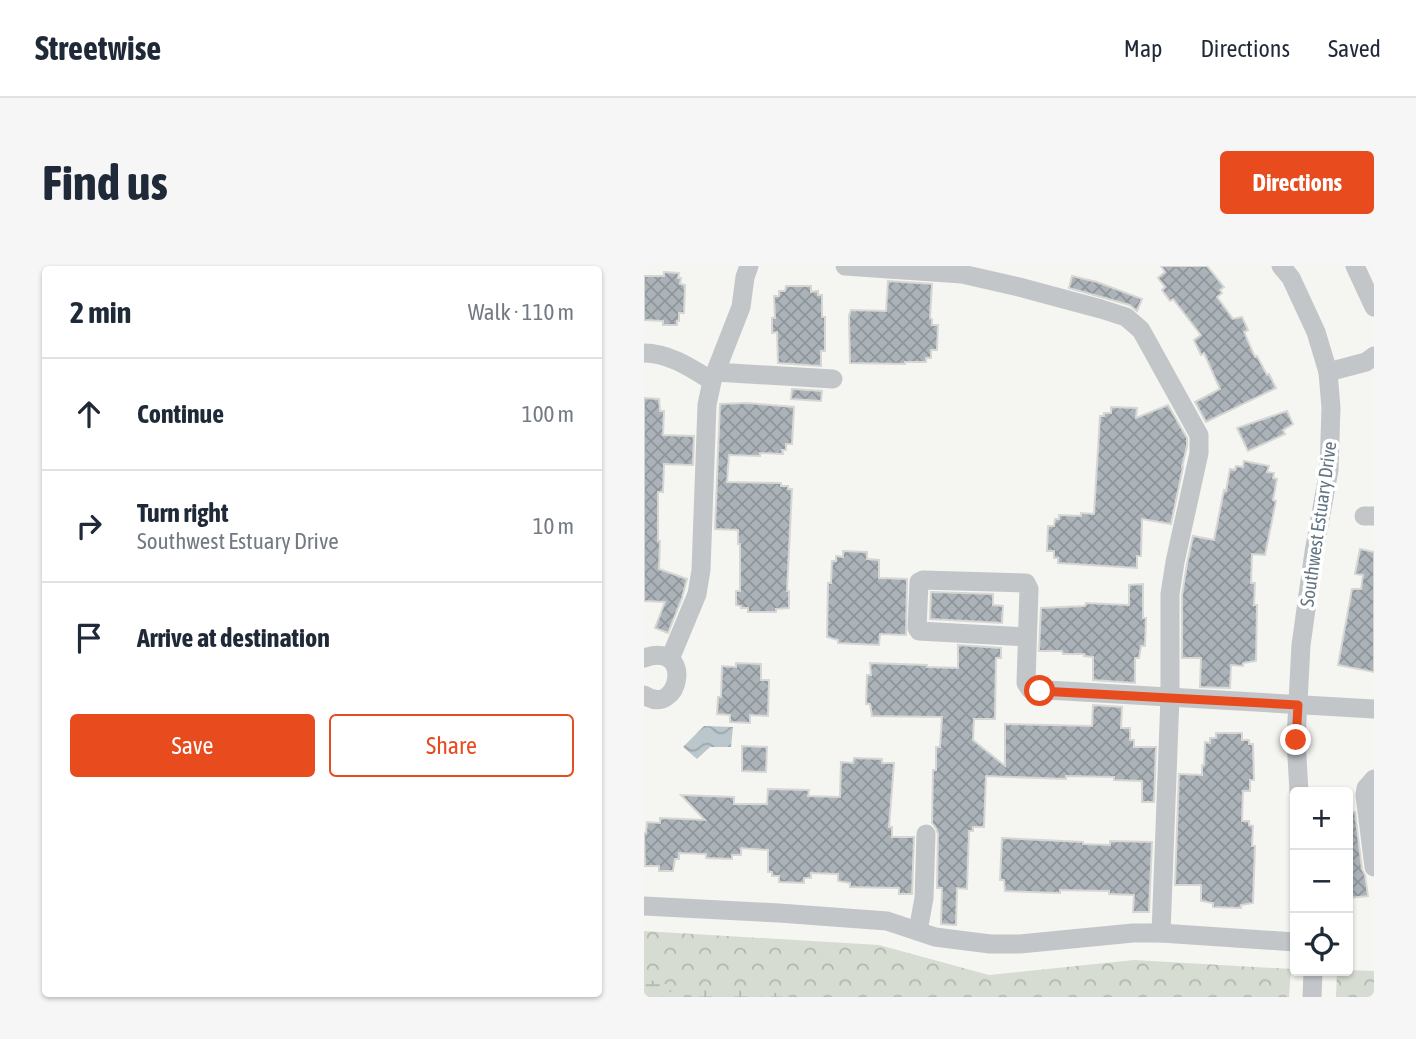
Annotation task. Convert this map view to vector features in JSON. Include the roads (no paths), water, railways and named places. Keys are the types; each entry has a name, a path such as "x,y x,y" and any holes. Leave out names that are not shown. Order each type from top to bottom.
{"street":[{"path":"670,659 697,594 701,570 707,405 713,376 741,307 749,266"},
{"path":"845,266 962,274 1126,317 1141,330 1199,435 1199,453 1170,594 1170,697 1161,933"},
{"name":"Southwest Estuary Drive","path":"1281,266 1291,278 1316,332 1328,372 1331,408 1329,470 1301,645 1296,740 1299,787"},
{"path":"1355,266 1374,307"},
{"path":"644,353 658,353 713,376 833,379"},
{"path":"1328,372 1366,362 1374,356"},
{"path":"1027,637 919,631 919,582 1026,583 1029,589 1026,682 1030,689 1374,709"},
{"path":"644,658 658,654 670,659 677,669 678,682 671,692 661,699 644,695"},
{"path":"1374,779 1364,795 1374,866"},
{"path":"918,931 925,898 926,834"},
{"path":"644,906 887,921 935,937 990,944 1020,944 1108,934 1161,933 1290,942"},
{"path":"1312,997 1313,976"}],"water":[{"path":"704,726 733,727 731,747 710,747 697,759 683,747"}]}
